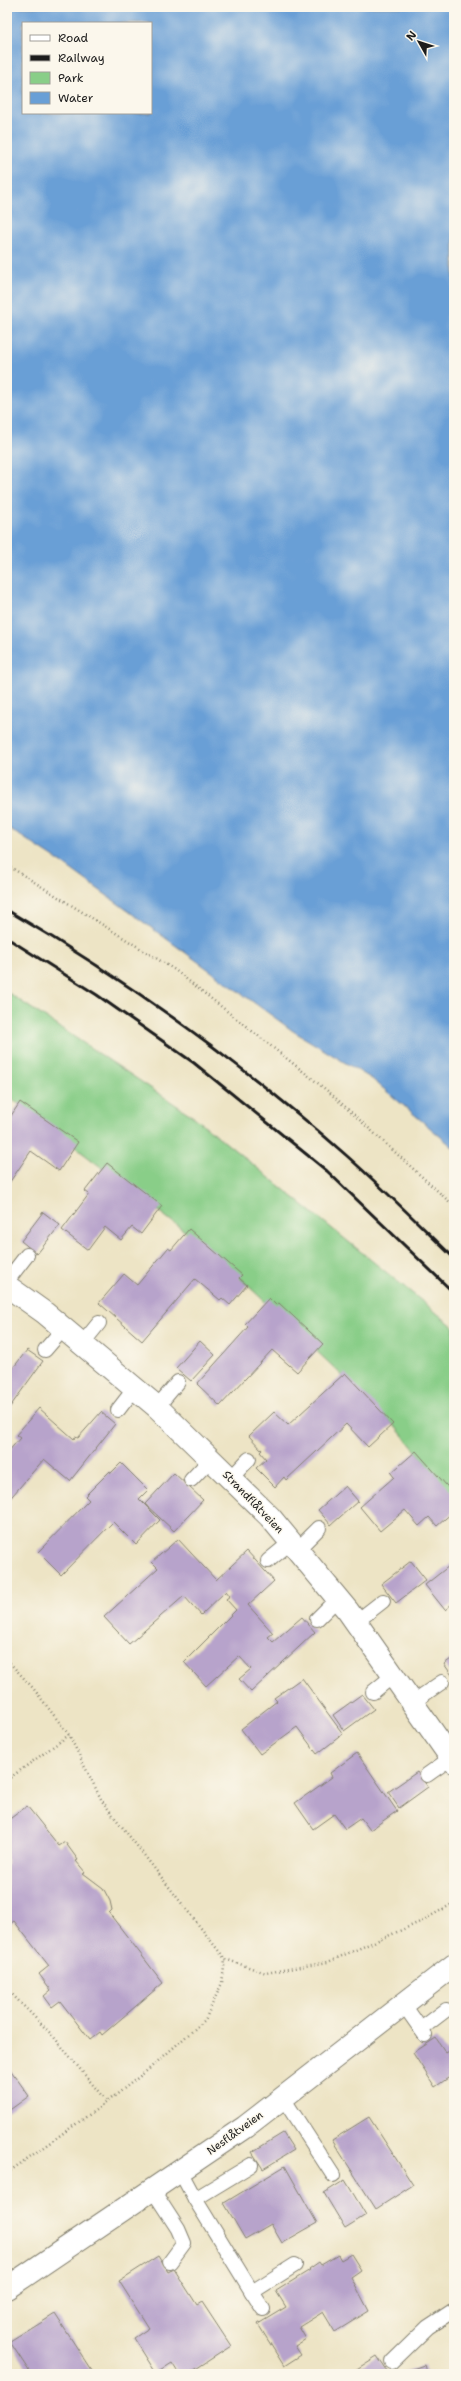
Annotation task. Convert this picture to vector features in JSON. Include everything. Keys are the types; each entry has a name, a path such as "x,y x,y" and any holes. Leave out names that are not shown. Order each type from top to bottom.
{"street":[{"name":"Strandflåtveien","path":"7,1286 64,1328 157,1407 270,1517 338,1598 453,1760"},
{"name":"Nesflåtveien","path":"7,2288 244,2127 454,1965"}],"lane":[{"path":"7,1281 27,1255"},
{"path":"82,1344 99,1323"},
{"path":"45,1350 64,1328"},
{"path":"157,1407 178,1382"},
{"path":"118,1410 135,1388"},
{"path":"191,1480 211,1459"},
{"path":"231,1478 249,1459"},
{"path":"268,1561 294,1546 319,1528"},
{"path":"317,1619 338,1598"},
{"path":"356,1622 383,1601"},
{"path":"373,1692 394,1675"},
{"path":"413,1702 442,1682"},
{"path":"427,1774 453,1760"},
{"path":"404,2005 423,2032 446,2010"},
{"path":"283,2098 333,2175"},
{"path":"195,2199 251,2165"},
{"path":"180,2171 195,2199 263,2309"},
{"path":"152,2189 178,2229 184,2243 170,2262"},
{"path":"252,2292 295,2265"},
{"path":"392,2362 428,2327 454,2310"}],"path":[{"path":"7,865 175,970 329,1092 454,1206"},
{"path":"7,1660 33,1688 69,1735 102,1801 225,1959 266,1973 328,1962 420,1922 454,1903"},
{"path":"7,1780 69,1735"},
{"path":"7,2173 107,2102 149,2069 205,2020 222,1983 225,1959"},
{"path":"7,1989 53,2036 107,2102"}],"green space":[{"path":"7,992 194,1117 454,1327 454,1496 393,1424 217,1256 7,1095"}],"water":[{"path":"7,7 454,7 454,1148 372,1079 293,1031 65,865 7,827"}],"building":[{"path":"20,1102 78,1142 59,1171 31,1151 7,1186 7,1122"},
{"path":"107,1163 162,1206 141,1234 132,1227 121,1240 105,1227 88,1250 62,1230 89,1194 85,1191"},
{"path":"43,1212 60,1225 37,1254 21,1241"},
{"path":"189,1229 242,1275 239,1278 247,1285 230,1305 222,1298 220,1300 195,1279 142,1341 99,1303 124,1274 137,1285 168,1248 171,1250"},
{"path":"269,1298 276,1305 279,1303 323,1344 297,1372 272,1350 220,1406 197,1384 248,1327 245,1324"},
{"path":"200,1341 215,1355 191,1381 176,1368"},
{"path":"27,1350 43,1361 7,1411 7,1376"},
{"path":"345,1373 393,1424 368,1447 346,1424 286,1480 284,1477 275,1487 256,1468 266,1459 260,1452 262,1450 249,1436 274,1412 288,1425"},
{"path":"39,1408 74,1439 75,1437 78,1438 101,1412 115,1424 70,1481 44,1459 7,1502 7,1453 20,1438 16,1435"},
{"path":"416,1451 454,1494 454,1511 437,1526 429,1517 419,1526 405,1510 380,1531 360,1507 394,1477 391,1473"},
{"path":"121,1463 148,1490 139,1499 160,1520 136,1545 113,1522 61,1575 38,1552 89,1500 85,1496 110,1471 111,1473"},
{"path":"174,1473 203,1500 174,1531 145,1504"},
{"path":"345,1486 358,1501 331,1525 318,1510"},
{"path":"178,1539 216,1580 247,1551 274,1581 248,1605 273,1633 268,1637 273,1642 302,1617 315,1632 251,1692 239,1679 251,1669 239,1656 206,1686 184,1662 236,1610 226,1599 230,1596 226,1591 201,1615 184,1596 129,1644 104,1617 158,1568 152,1562"},
{"path":"411,1561 426,1580 396,1603 381,1584"},
{"path":"454,1562 454,1602 445,1610 425,1585"},
{"path":"454,1657 454,1678 444,1664"},
{"path":"302,1678 343,1734 317,1754 297,1727 260,1754 241,1729 277,1701 274,1698"},
{"path":"362,1694 374,1709 344,1731 333,1715"},
{"path":"357,1753 397,1811 370,1830 361,1818 345,1829 334,1814 313,1829 295,1803 332,1777 330,1773"},
{"path":"417,1772 428,1787 399,1808 388,1792"},
{"path":"27,1806 59,1846 65,1842 78,1860 76,1861 85,1872 83,1873 103,1888 110,1901 112,1910 109,1913 163,1983 102,2035 100,2032 90,2040 60,2001 52,2007 44,1996 51,1990 39,1974 49,1966 14,1921 7,1926 7,1821"},
{"path":"436,2038 446,2053 454,2048 454,2074 435,2087 413,2053"},
{"path":"7,2065 29,2096 7,2112"},
{"path":"369,2117 413,2185 376,2209 332,2140"},
{"path":"283,2133 294,2150 263,2169 252,2152"},
{"path":"285,2166 317,2223 282,2243 271,2224 245,2239 224,2203"},
{"path":"345,2180 366,2215 345,2228 324,2193"},
{"path":"351,2254 361,2270 351,2277 369,2311 335,2332 323,2312 299,2327 306,2339 295,2346 301,2355 284,2366 258,2324 286,2307 276,2291 310,2270 309,2269 319,2262 321,2265 338,2255 341,2260"},
{"path":"158,2256 168,2272 174,2269 197,2305 202,2302 231,2346 188,2374 179,2374 172,2363 156,2373 134,2338 149,2328 119,2281"},
{"path":"55,2314 94,2374 31,2374 10,2342"},
{"path":"377,2356 389,2374 349,2374"},
{"path":"424,2365 426,2372 429,2370 430,2374 405,2374 404,2372"}],"railway":[{"path":"7,910 96,965 140,995 183,1025 267,1088 347,1156 454,1258"},
{"path":"7,938 97,995 194,1063 327,1171 454,1293"}]}
